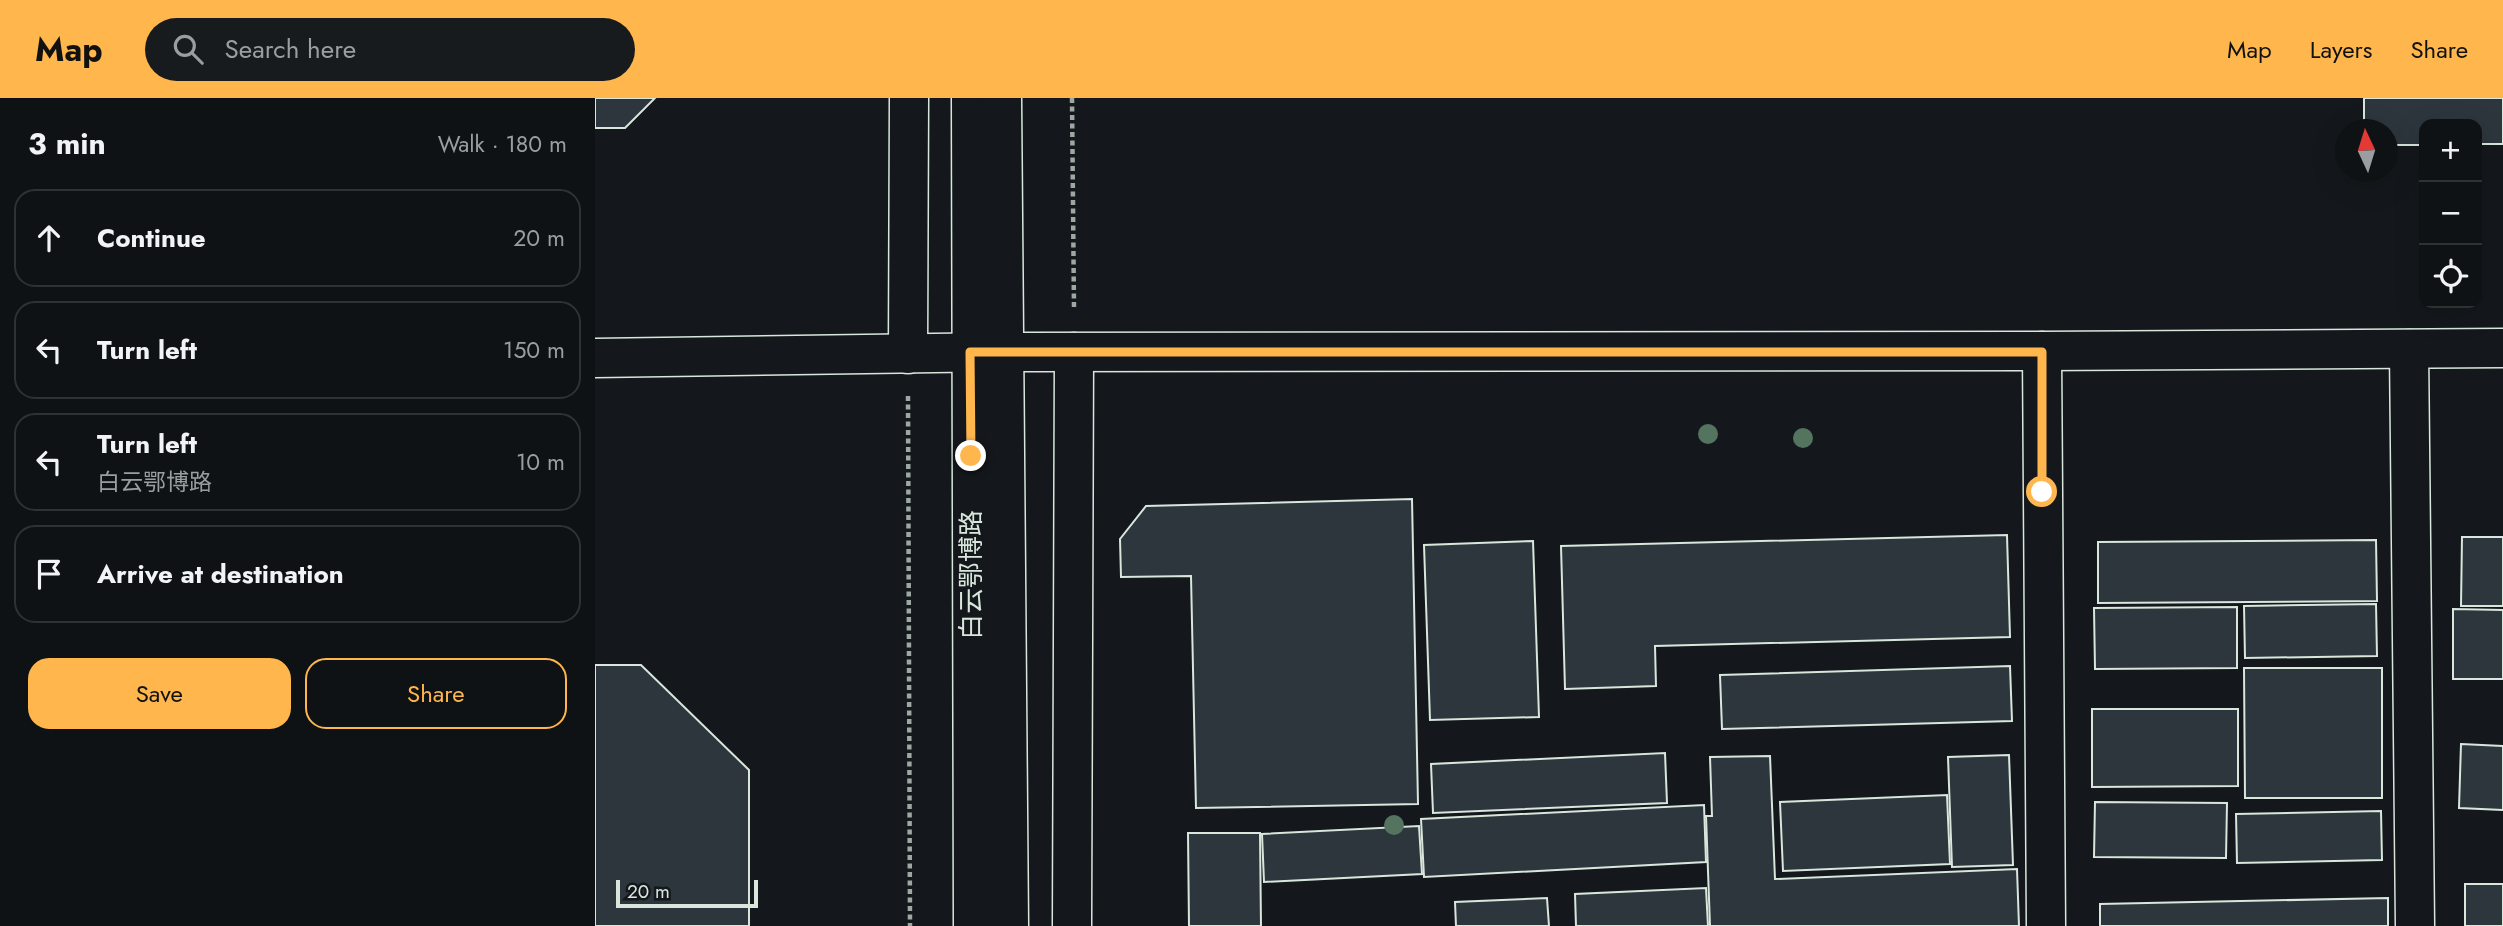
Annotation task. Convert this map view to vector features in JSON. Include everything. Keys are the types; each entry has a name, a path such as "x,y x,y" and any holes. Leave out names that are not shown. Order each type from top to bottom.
{"street":[{"path":"908,354 909,98"},
{"name":"白云鄂博路","path":"971,98 972,218 986,352 1009,926"},
{"name":"白云鄂博路","path":"972,926 986,352 1002,98"},
{"path":"595,358 986,352 2042,352 2503,348"},
{"path":"2409,349 2415,926"},
{"path":"1072,926 1074,352"},
{"path":"2042,352 2046,926"}],"path":[{"path":"1072,98 1074,352"},
{"path":"908,354 910,926"}],"building":[{"path":"595,98 655,98 625,128 595,128"},
{"path":"2364,98 2503,98 2503,144 2482,144 2482,119 2419,119 2419,145 2398,145 2398,119 2364,119"},
{"path":"1412,499 1418,804 1196,808 1191,576 1121,577 1120,539 1146,506"},
{"path":"2007,535 2010,637 1655,646 1656,686 1565,689 1561,546"},
{"path":"2462,537 2503,537 2503,606 2461,606"},
{"path":"2376,540 2377,601 2098,603 2098,542"},
{"path":"1533,541 1539,717 1430,720 1424,545"},
{"path":"2376,604 2377,656 2245,658 2244,606"},
{"path":"2237,607 2237,668 2095,669 2094,608"},
{"path":"2453,609 2503,610 2503,679 2453,679"},
{"path":"595,665 641,665 749,770 749,926 595,926"},
{"path":"2010,666 2012,721 1722,729 1720,675"},
{"path":"2244,668 2382,668 2382,798 2245,798"},
{"path":"2092,709 2238,709 2238,786 2092,787"},
{"path":"2461,744 2503,746 2503,810 2459,808"},
{"path":"1665,753 1667,803 1433,813 1431,764"},
{"path":"2009,755 2013,865 1952,867 1948,757"},
{"path":"1770,756 1775,879 2017,869 2019,926 1710,926 1706,816 1712,816 1710,757"},
{"path":"1947,795 1950,864 1783,871 1780,802"},
{"path":"2095,802 2227,803 2226,858 2094,857"},
{"path":"1704,805 1706,862 1424,877 1421,819"},
{"path":"2381,811 2382,860 2237,863 2236,814"},
{"path":"1419,826 1422,874 1264,882 1262,834"},
{"path":"1188,833 1260,833 1261,926 1189,926"},
{"path":"2465,884 2503,884 2503,926 2465,926"},
{"path":"1706,888 1708,926 1576,926 1575,894"},
{"path":"1547,898 1549,926 1456,926 1455,902"},
{"path":"2388,898 2388,926 2100,926 2100,904"}],"route":[{"path":"971,456 970,352 2042,352 2042,492"}]}
